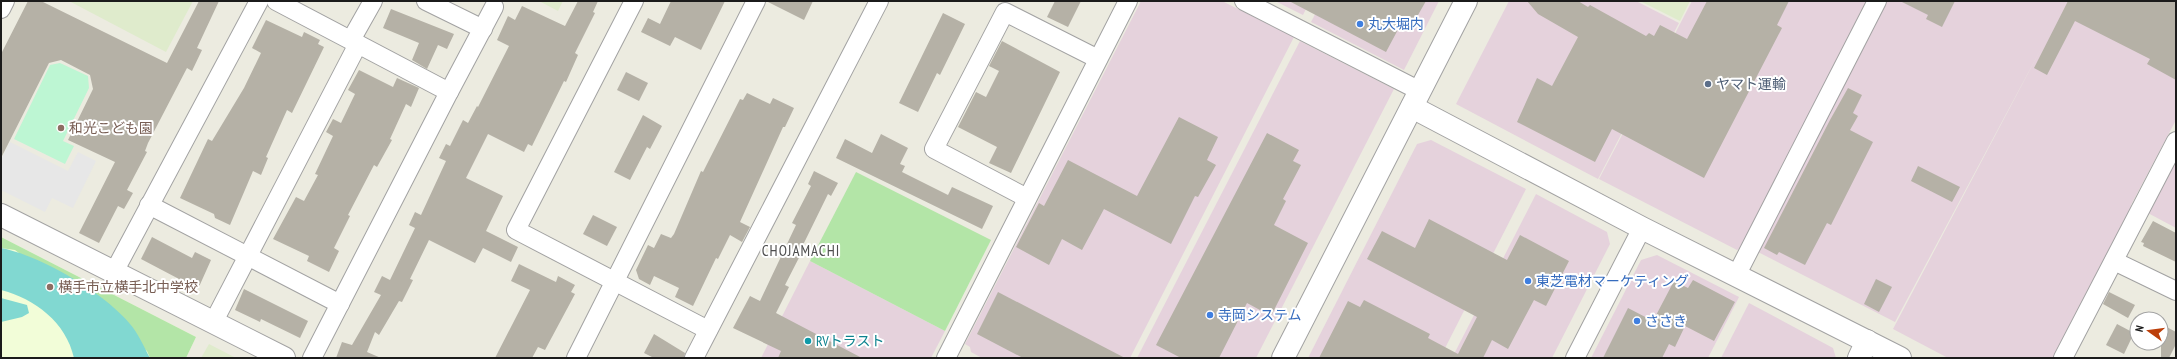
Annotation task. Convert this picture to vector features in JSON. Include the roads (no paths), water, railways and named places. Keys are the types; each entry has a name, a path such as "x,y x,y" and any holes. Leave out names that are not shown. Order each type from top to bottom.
{"street":[{"path":"1,9 5,1"},
{"path":"114,272 259,1"},
{"path":"276,1 449,92"},
{"path":"213,323 355,42 373,1"},
{"path":"426,1 483,28"},
{"path":"634,1 516,230 708,330"},
{"path":"576,358 756,1"},
{"path":"694,358 879,1"},
{"path":"946,358 1128,1"},
{"path":"1244,1 1642,228 1736,276 1863,350 1900,358"},
{"path":"1283,358 1466,1"},
{"path":"1736,276 1877,1"},
{"path":"312,358 494,8"},
{"path":"1027,198 934,149 1005,12 1098,59"},
{"path":"2063,358 2176,141"},
{"path":"150,205 340,304"},
{"path":"1,215 284,358"},
{"path":"1575,358 1642,228"},
{"path":"2114,261 2176,291"}],"place":[{"name":"丸大堀内","path":"1360,24"},
{"name":"ヤマト運輸","path":"1708,84"},
{"name":"和光こども園","path":"61,128"},
{"name":"東芝電材マーケティング","path":"1528,281"},
{"name":"横手市立横手北中学校","path":"50,287"},
{"name":"寺岡システム","path":"1210,315"},
{"name":"ささき","path":"1637,321"},
{"name":"RVトラスト","path":"808,341"}],"district":[{"name":"CHOJAMACHI","path":"801,250"}]}
